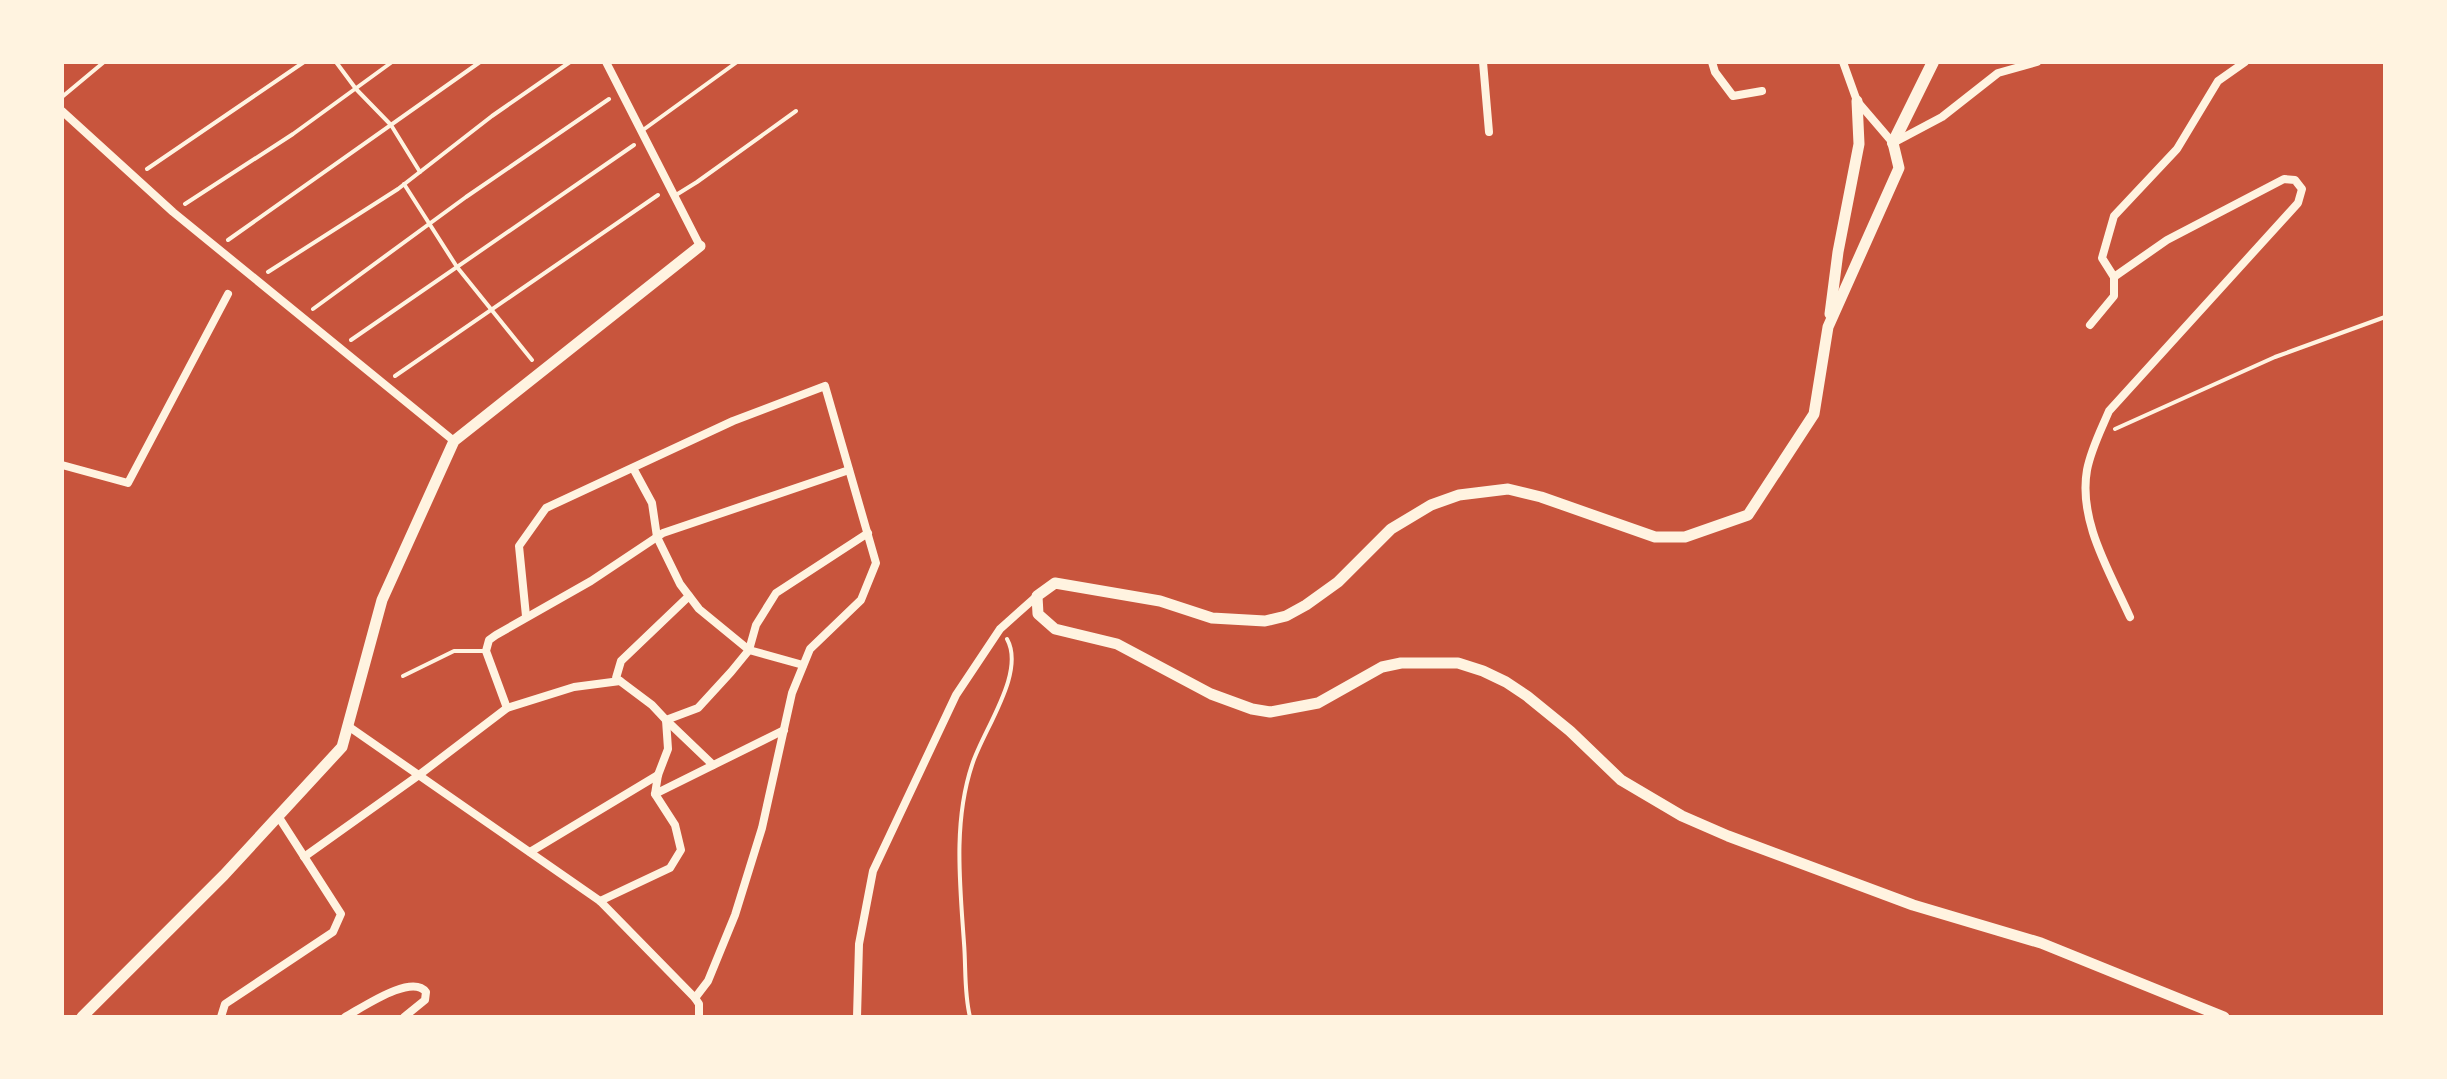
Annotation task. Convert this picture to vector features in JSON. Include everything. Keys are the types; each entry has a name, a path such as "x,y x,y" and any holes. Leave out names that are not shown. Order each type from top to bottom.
{"main road":[{"path":"1893,143 1933,62"}],"street":[{"path":"82,1017 224,875 342,747 382,600 454,441 700,246 606,62"},
{"path":"1483,62 1489,132"},
{"path":"1712,62 1715,72 1733,96 1762,91"},
{"path":"857,1017 859,944 873,871 956,695 1000,629 1055,583 1160,601 1212,618 1241,621 1286,616 1338,582 1391,529 1431,505 1459,495 1508,489 1541,497 1655,537 1685,537 1748,515 1814,414 1838,252 1859,144 1857,101 1843,62"},
{"path":"1893,143 1942,117 1998,73 2037,62"},
{"path":"2090,325 2114,296 2114,277 2102,258 2114,216 2177,149 2218,81 2245,62"},
{"path":"1828,327 1899,168 1893,143 1857,101"},
{"path":"62,111 173,212 454,441"},
{"path":"2114,277 2167,240 2284,179 2295,180 2302,189 2298,203 2109,411 2098,437 2087,473 2085,498 2093,532 2130,617"},
{"path":"62,465 128,483 228,294"},
{"path":"526,616 519,546 546,508 733,421 825,386 876,563 861,600 810,649 803,665 792,693 762,828 735,915 708,981 695,998"},
{"path":"633,468 652,503 657,537 680,584 699,609 749,650 803,665"},
{"path":"507,708 486,651 489,640 591,581 657,537 849,470"},
{"path":"666,720 698,708 749,650 756,625 776,593 868,533"},
{"path":"689,596 621,661 616,678 652,705 713,765"},
{"path":"1037,596 1038,614 1055,629 1117,644 1211,694 1252,709 1270,712 1318,703 1382,667 1401,663 1458,663 1483,671 1527,696 1570,731 1621,780 1682,816 1913,905 2055,949 2224,1017"},
{"path":"304,857 507,708 574,687 620,681"},
{"path":"600,901 670,868 681,850 675,825 655,794 668,749 666,720"},
{"path":"348,726 600,901 695,998 699,1004 699,1017"},
{"path":"655,794 784,730"},
{"path":"530,852 658,775"},
{"path":"221,1017 225,1004 333,932 341,914 278,816"},
{"path":"345,1017 395,991 413,984 421,985 426,992 425,1000 404,1017"}],"lane":[{"path":"643,134 737,62"},
{"path":"672,192 697,182 796,111"},
{"path":"403,676 454,651 486,651"}],"path":[{"path":"62,97 104,62"},
{"path":"135,177 303,62"},
{"path":"336,62 356,89 391,125 420,172"},
{"path":"173,212 293,134 392,62"},
{"path":"217,248 480,62"},
{"path":"256,280 404,184 492,116 570,62"},
{"path":"301,317 620,92"},
{"path":"339,348 643,134"},
{"path":"404,184 457,267 541,372"},
{"path":"383,384 672,192"},
{"path":"2098,437 2275,357 2385,317"},
{"path":"970,1017 960,873 962,815 976,752 1009,681 1012,652 1000,629"}]}
